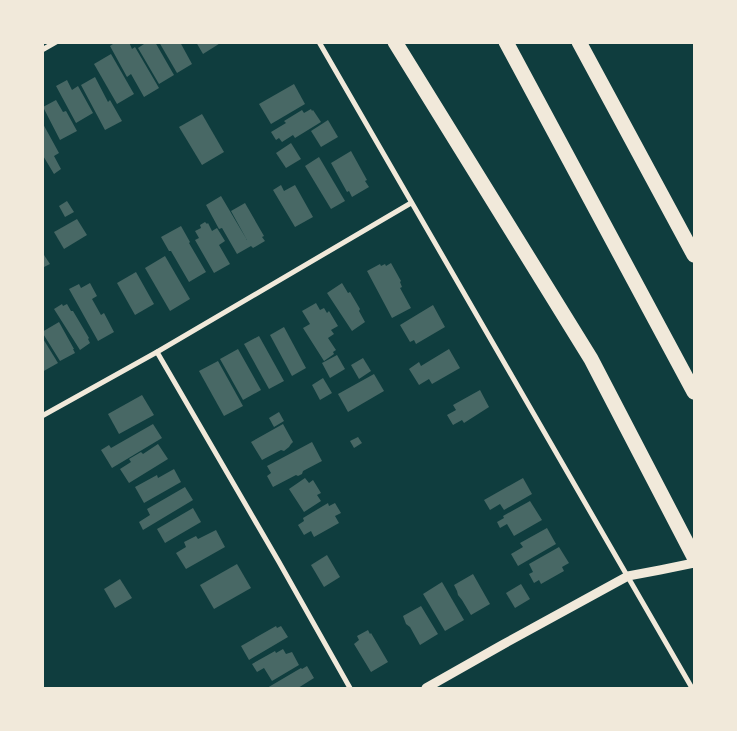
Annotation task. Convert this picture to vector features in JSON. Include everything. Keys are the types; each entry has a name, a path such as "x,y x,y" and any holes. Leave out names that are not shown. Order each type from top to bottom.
{"highway":[{"path":"395,42 591,359 694,557"},
{"path":"506,42 694,392"},
{"path":"579,42 694,255"}],"street":[{"path":"42,50 56,42"},
{"path":"319,42 692,688"},
{"path":"42,416 157,352 411,203"},
{"path":"157,352 350,688"},
{"path":"426,688 628,576 694,563"}],"building":[{"path":"116,42 129,42 132,49 135,47 159,88 144,97 131,74 127,77 110,46"},
{"path":"147,42 155,42 174,75 159,84 138,48"},
{"path":"159,42 180,42 192,64 177,73"},
{"path":"196,42 222,42 203,54"},
{"path":"111,54 134,94 117,104 94,64"},
{"path":"95,77 108,102 110,100 122,121 105,130 81,85"},
{"path":"67,80 72,90 78,86 93,113 76,123 56,86"},
{"path":"294,84 305,104 271,124 259,104"},
{"path":"56,100 63,112 66,111 77,131 60,140 43,107"},
{"path":"311,109 321,122 295,138 293,135 282,142 279,138 276,140 271,132 302,110 304,113"},
{"path":"202,114 224,152 202,165 179,127"},
{"path":"328,120 338,137 321,147 311,131"},
{"path":"42,122 59,153 54,156 61,169 54,174 42,154"},
{"path":"291,143 301,159 286,168 276,153"},
{"path":"351,151 369,187 352,197 349,191 347,192 331,163"},
{"path":"319,157 345,201 331,209 305,166"},
{"path":"281,185 284,191 295,185 313,217 295,227 273,190"},
{"path":"221,196 247,240 231,211 245,203 265,241 237,254 222,228 219,229 206,205"},
{"path":"67,201 74,212 65,217 59,206"},
{"path":"77,219 87,235 64,249 54,232"},
{"path":"205,222 208,223 212,231 217,228 225,241 219,245 230,264 214,273 195,240 199,238 195,231 201,228 200,225"},
{"path":"181,226 206,272 189,282 161,237"},
{"path":"42,252 50,264 42,268"},
{"path":"165,256 190,299 170,311 145,268"},
{"path":"391,263 401,281 402,287 400,288 411,308 392,318 367,271 380,264 381,266 385,264 386,266"},
{"path":"136,272 154,304 135,315 117,283"},
{"path":"90,283 97,296 92,299 101,315 104,313 114,332 98,341 69,289 79,284 81,288"},
{"path":"342,283 348,293 350,292 365,322 352,331 327,293"},
{"path":"316,303 320,310 324,308 327,313 329,311 338,326 331,330 334,334 328,338 336,350 333,352 334,354 324,361 303,328 310,324 302,311"},
{"path":"62,304 63,306 67,304 71,311 73,311 89,338 90,343 80,350 54,309"},
{"path":"433,305 445,327 416,344 414,340 410,342 400,325"},
{"path":"59,322 75,353 60,361 42,332"},
{"path":"284,327 306,368 292,376 270,335"},
{"path":"259,336 284,381 269,389 244,344"},
{"path":"42,337 58,363 42,372"},
{"path":"238,349 261,390 243,400 220,359"},
{"path":"449,349 460,368 432,384 429,379 419,385 409,369 419,362 421,366"},
{"path":"337,355 345,369 330,378 322,363"},
{"path":"363,358 371,371 359,379 351,365"},
{"path":"218,361 243,406 224,416 199,371"},
{"path":"374,374 384,391 348,412 338,394"},
{"path":"323,378 332,393 320,400 312,385"},
{"path":"480,390 489,407 464,423 462,420 453,425 447,415 456,410 453,405"},
{"path":"142,395 154,415 119,434 108,414"},
{"path":"279,412 284,421 274,427 269,418"},
{"path":"153,424 162,438 112,468 101,450 109,445 111,448"},
{"path":"283,424 293,442 284,451 281,450 262,460 251,442"},
{"path":"358,437 362,443 354,448 350,441"},
{"path":"312,442 322,461 303,471 302,474 296,475 273,487 267,476 271,473 267,466"},
{"path":"158,444 168,459 129,483 120,469 131,462 129,459 141,452 143,454"},
{"path":"174,469 181,482 144,503 135,487 157,475 158,478"},
{"path":"305,478 309,483 313,480 321,493 317,495 321,501 304,512 289,489"},
{"path":"523,478 532,494 504,510 500,504 490,510 484,500"},
{"path":"185,487 193,500 143,530 139,522 150,515 147,509"},
{"path":"530,501 542,520 514,536 507,524 500,528 497,522 504,518 503,516"},
{"path":"328,503 329,506 335,503 341,513 335,516 339,523 314,537 311,531 304,535 298,525 304,521 303,518"},
{"path":"193,508 201,522 165,543 157,529"},
{"path":"547,528 556,544 518,566 511,554 523,547 520,543"},
{"path":"216,530 225,547 186,569 176,553 186,547 184,542 196,536 198,539"},
{"path":"559,547 569,563 562,567 564,571 541,584 539,580 534,583 529,574 533,572 529,564"},
{"path":"327,555 340,577 324,587 311,565"},
{"path":"237,564 251,588 214,609 200,585"},
{"path":"473,574 490,604 471,615 454,585"},
{"path":"120,579 132,598 115,608 104,589"},
{"path":"442,582 464,620 445,631 423,594"},
{"path":"521,584 530,599 515,608 506,593"},
{"path":"421,606 438,634 420,645 403,616"},
{"path":"276,626 277,628 281,626 288,637 249,660 241,646"},
{"path":"368,630 388,662 371,672 354,644 359,640 357,636"},
{"path":"283,649 286,654 292,652 299,665 272,681 264,668 257,672 252,664 275,651 276,653"},
{"path":"307,666 314,678 298,688 267,688 301,668"}]}
